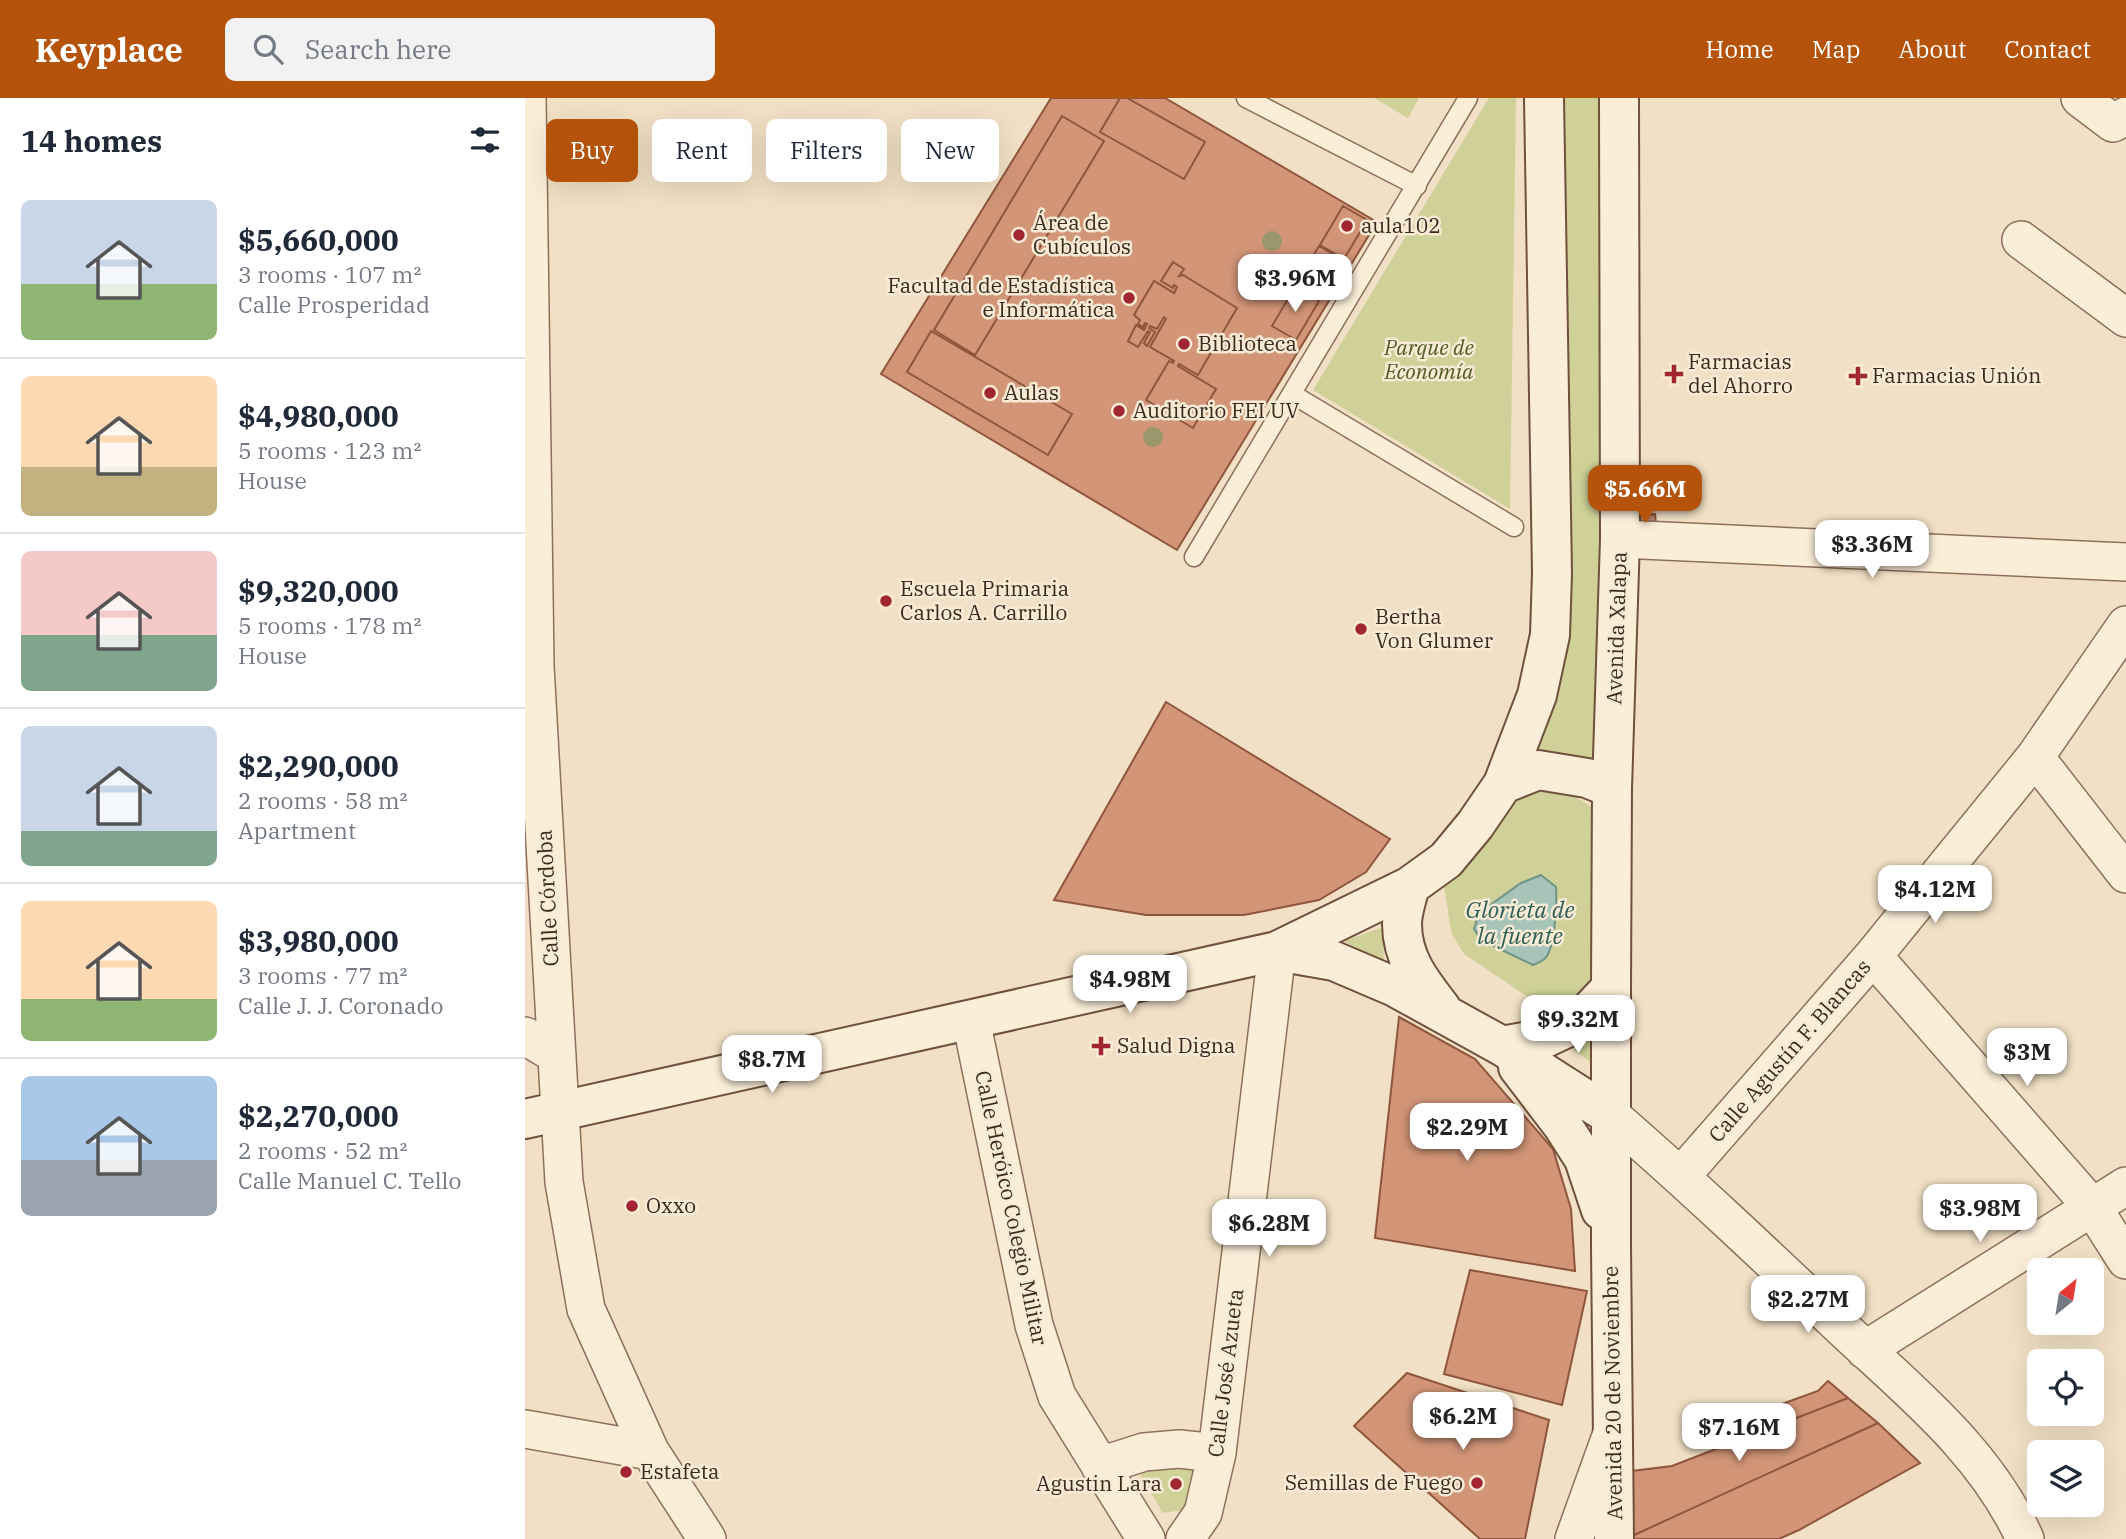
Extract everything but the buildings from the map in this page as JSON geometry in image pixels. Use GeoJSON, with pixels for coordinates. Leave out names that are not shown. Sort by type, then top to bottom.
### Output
{"type":"FeatureCollection","features":[{"type":"Feature","properties":{"kind":"main road"},"geometry":{"type":"LineString","coordinates":[[542,1115],[1277,951],[1410,886],[1446,860],[1503,785],[1537,695],[1550,635],[1551,524],[1544,98]]}},
{"type":"Feature","properties":{"kind":"main road","name":"Avenida Xalapa"},"geometry":{"type":"LineString","coordinates":[[1613,1116],[1612,788],[1620,540],[1619,98]]}},
{"type":"Feature","properties":{"kind":"main road"},"geometry":{"type":"LineString","coordinates":[[1503,785],[1538,770],[1587,778],[1612,788]]}},
{"type":"Feature","properties":{"kind":"main road"},"geometry":{"type":"LineString","coordinates":[[1410,886],[1402,922],[1404,949],[1415,975],[1443,1012]]}},
{"type":"Feature","properties":{"kind":"main road"},"geometry":{"type":"LineString","coordinates":[[1277,951],[1334,961],[1443,1012],[1613,1116]]}},
{"type":"Feature","properties":{"kind":"main road"},"geometry":{"type":"LineString","coordinates":[[1502,1046],[1545,1038],[1579,1021],[1611,988]]}},
{"type":"Feature","properties":{"kind":"main road","name":"Avenida 20 de Noviembre"},"geometry":{"type":"LineString","coordinates":[[1502,1046],[1563,1126],[1584,1159],[1611,1246]]}},
{"type":"Feature","properties":{"kind":"main road","name":"Avenida 20 de Noviembre"},"geometry":{"type":"LineString","coordinates":[[1613,1116],[1611,1246],[1615,1539]]}},
{"type":"Feature","properties":{"kind":"street","name":"Calle Córdoba"},"geometry":{"type":"LineString","coordinates":[[527,98],[530,667],[557,1055],[542,1115],[564,1182],[586,1309],[650,1451],[707,1539]]}},
{"type":"Feature","properties":{"kind":"street"},"geometry":{"type":"LineString","coordinates":[[2080,98],[2113,123],[2126,116]]}},
{"type":"Feature","properties":{"kind":"street"},"geometry":{"type":"LineString","coordinates":[[2021,240],[2126,318]]}},
{"type":"Feature","properties":{"kind":"street"},"geometry":{"type":"LineString","coordinates":[[1620,540],[2126,562]]}},
{"type":"Feature","properties":{"kind":"street","name":"Calle Agustín F. Blancas"},"geometry":{"type":"LineString","coordinates":[[1681,1176],[1873,956],[2035,757],[2126,625]]}},
{"type":"Feature","properties":{"kind":"street"},"geometry":{"type":"LineString","coordinates":[[2035,757],[2126,874]]}},
{"type":"Feature","properties":{"kind":"street","name":"Calle José Azueta"},"geometry":{"type":"LineString","coordinates":[[1185,1539],[1203,1513],[1217,1453],[1277,951]]}},
{"type":"Feature","properties":{"kind":"street"},"geometry":{"type":"LineString","coordinates":[[1873,956],[2093,1208],[2126,1260]]}},
{"type":"Feature","properties":{"kind":"street","name":"Calle Heróico Colegio Militar"},"geometry":{"type":"LineString","coordinates":[[971,1020],[1034,1325],[1057,1395],[1146,1539]]}},
{"type":"Feature","properties":{"kind":"street"},"geometry":{"type":"LineString","coordinates":[[525,1036],[557,1055]]}},
{"type":"Feature","properties":{"kind":"street"},"geometry":{"type":"LineString","coordinates":[[1613,1116],[1681,1176],[1937,1416],[1980,1464],[2017,1521],[2025,1539]]}},
{"type":"Feature","properties":{"kind":"street"},"geometry":{"type":"LineString","coordinates":[[1865,1350],[2126,1186]]}},
{"type":"Feature","properties":{"kind":"street"},"geometry":{"type":"LineString","coordinates":[[525,1429],[650,1451]]}},
{"type":"Feature","properties":{"kind":"street"},"geometry":{"type":"LineString","coordinates":[[1574,1539],[1614,1429]]}},
{"type":"Feature","properties":{"kind":"street"},"geometry":{"type":"LineString","coordinates":[[1100,1466],[1144,1452],[1179,1449],[1217,1453]]}},
{"type":"Feature","properties":{"kind":"lane"},"geometry":{"type":"LineString","coordinates":[[1246,98],[1417,186]]}},
{"type":"Feature","properties":{"kind":"lane"},"geometry":{"type":"LineString","coordinates":[[1194,557],[1468,98]]}},
{"type":"Feature","properties":{"kind":"lane"},"geometry":{"type":"LineString","coordinates":[[1292,394],[1514,527]]}},
{"type":"Feature","properties":{"kind":"green space"},"geometry":{"type":"Polygon","coordinates":[[[1374,98],[1419,98],[1408,118],[1374,98]]]}},
{"type":"Feature","properties":{"kind":"green space","name":"Parque de Economía"},"geometry":{"type":"Polygon","coordinates":[[[1489,98],[1516,98],[1510,509],[1313,390],[1489,98]]]}},
{"type":"Feature","properties":{"kind":"green space"},"geometry":{"type":"Polygon","coordinates":[[[1564,98],[1603,98],[1605,771],[1525,759],[1567,596],[1564,98]]]}},
{"type":"Feature","properties":{"kind":"green space"},"geometry":{"type":"Polygon","coordinates":[[[1558,786],[1593,808],[1598,981],[1580,1005],[1544,1008],[1464,954],[1451,932],[1443,878],[1523,792],[1558,786]]]}},
{"type":"Feature","properties":{"kind":"green space"},"geometry":{"type":"Polygon","coordinates":[[[1383,927],[1384,964],[1344,941],[1383,927]]]}},
{"type":"Feature","properties":{"kind":"green space"},"geometry":{"type":"Polygon","coordinates":[[[1605,1029],[1605,1072],[1565,1044],[1605,1029]]]}},
{"type":"Feature","properties":{"kind":"green space"},"geometry":{"type":"Polygon","coordinates":[[[1174,1458],[1204,1459],[1190,1509],[1163,1513],[1140,1474],[1174,1458]]]}},
{"type":"Feature","properties":{"kind":"water","name":"Glorieta de la fuente"},"geometry":{"type":"Polygon","coordinates":[[[1541,875],[1556,887],[1555,922],[1547,956],[1533,965],[1481,940],[1474,929],[1479,913],[1521,883],[1541,875]]]}},
{"type":"Feature","properties":{"kind":"place","name":"aula102"},"geometry":{"type":"Point","coordinates":[1347,226]}},
{"type":"Feature","properties":{"kind":"place","name":"Área de Cubículos"},"geometry":{"type":"Point","coordinates":[1019,235]}},
{"type":"Feature","properties":{"kind":"place","name":"Facultad de Estadística e Informática"},"geometry":{"type":"Point","coordinates":[1129,298]}},
{"type":"Feature","properties":{"kind":"place","name":"Biblioteca"},"geometry":{"type":"Point","coordinates":[1184,344]}},
{"type":"Feature","properties":{"kind":"place","name":"Farmacias del Ahorro"},"geometry":{"type":"Point","coordinates":[1674,374]}},
{"type":"Feature","properties":{"kind":"place","name":"Farmacias Unión"},"geometry":{"type":"Point","coordinates":[1858,376]}},
{"type":"Feature","properties":{"kind":"place","name":"Aulas"},"geometry":{"type":"Point","coordinates":[990,393]}},
{"type":"Feature","properties":{"kind":"place","name":"Auditorio FEI UV"},"geometry":{"type":"Point","coordinates":[1119,411]}},
{"type":"Feature","properties":{"kind":"place","name":"Escuela Primaria Carlos A. Carrillo"},"geometry":{"type":"Point","coordinates":[886,601]}},
{"type":"Feature","properties":{"kind":"place","name":"Bertha Von Glumer"},"geometry":{"type":"Point","coordinates":[1361,629]}},
{"type":"Feature","properties":{"kind":"place","name":"Salud Digna"},"geometry":{"type":"Point","coordinates":[1101,1046]}},
{"type":"Feature","properties":{"kind":"place","name":"Oxxo"},"geometry":{"type":"Point","coordinates":[632,1206]}},
{"type":"Feature","properties":{"kind":"place","name":"Estafeta"},"geometry":{"type":"Point","coordinates":[626,1472]}},
{"type":"Feature","properties":{"kind":"place","name":"Semillas de Fuego"},"geometry":{"type":"Point","coordinates":[1477,1483]}},
{"type":"Feature","properties":{"kind":"place","name":"Agustin Lara"},"geometry":{"type":"Point","coordinates":[1176,1484]}}]}
